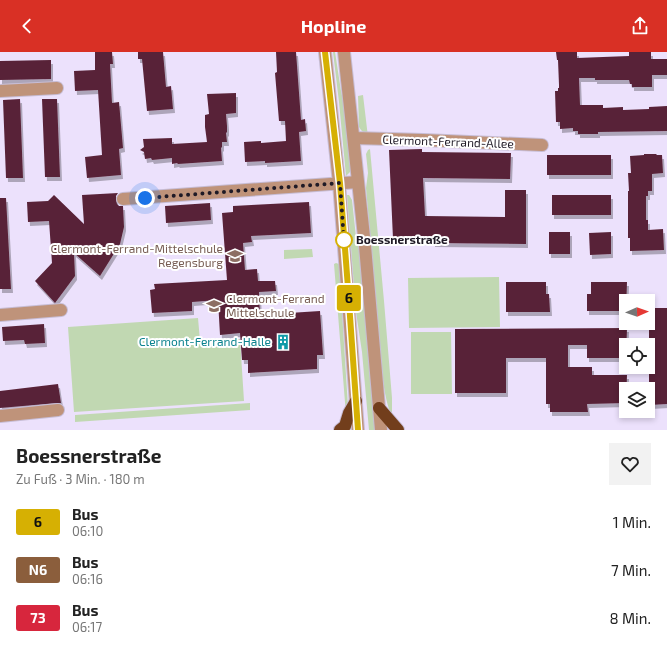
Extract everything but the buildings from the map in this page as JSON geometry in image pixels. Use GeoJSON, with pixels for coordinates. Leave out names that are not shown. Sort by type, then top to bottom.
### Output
{"type":"FeatureCollection","features":[{"type":"Feature","properties":{"kind":"highway"},"geometry":{"type":"LineString","coordinates":[[340,430],[345,426],[349,413],[356,401]]}},
{"type":"Feature","properties":{"kind":"highway"},"geometry":{"type":"LineString","coordinates":[[379,408],[398,430]]}},
{"type":"Feature","properties":{"kind":"street"},"geometry":{"type":"LineString","coordinates":[[325,52],[340,183],[358,430]]}},
{"type":"Feature","properties":{"kind":"street"},"geometry":{"type":"LineString","coordinates":[[344,52],[365,246],[381,430]]}},
{"type":"Feature","properties":{"kind":"street"},"geometry":{"type":"LineString","coordinates":[[0,91],[57,88]]}},
{"type":"Feature","properties":{"kind":"street","name":"Clermont-Ferrand-Allee"},"geometry":{"type":"LineString","coordinates":[[354,138],[542,146]]}},
{"type":"Feature","properties":{"kind":"street"},"geometry":{"type":"LineString","coordinates":[[123,199],[358,182]]}},
{"type":"Feature","properties":{"kind":"street"},"geometry":{"type":"LineString","coordinates":[[0,315],[61,310]]}},
{"type":"Feature","properties":{"kind":"street"},"geometry":{"type":"LineString","coordinates":[[0,416],[58,410]]}},
{"type":"Feature","properties":{"kind":"green space"},"geometry":{"type":"Polygon","coordinates":[[[333,52],[335,52],[348,125],[352,167],[346,176],[339,102],[333,52]]]}},
{"type":"Feature","properties":{"kind":"green space"},"geometry":{"type":"Polygon","coordinates":[[[363,95],[368,137],[359,127],[358,96],[363,95]]]}},
{"type":"Feature","properties":{"kind":"green space"},"geometry":{"type":"Polygon","coordinates":[[[370,149],[392,398],[392,417],[386,399],[383,381],[366,188],[368,173],[366,154],[370,149]]]}},
{"type":"Feature","properties":{"kind":"green space"},"geometry":{"type":"Polygon","coordinates":[[[347,195],[349,195],[352,200],[356,237],[361,252],[376,430],[369,430],[362,352],[356,312],[347,195]]]}},
{"type":"Feature","properties":{"kind":"green space"},"geometry":{"type":"Polygon","coordinates":[[[312,249],[313,257],[284,259],[284,250],[312,249]]]}},
{"type":"Feature","properties":{"kind":"green space"},"geometry":{"type":"Polygon","coordinates":[[[334,264],[339,264],[348,407],[346,415],[334,264]]]}},
{"type":"Feature","properties":{"kind":"green space"},"geometry":{"type":"Polygon","coordinates":[[[499,277],[500,327],[409,328],[408,278],[499,277]]]}},
{"type":"Feature","properties":{"kind":"green space"},"geometry":{"type":"Polygon","coordinates":[[[198,318],[200,341],[240,339],[244,401],[74,412],[68,327],[198,318]]]}},
{"type":"Feature","properties":{"kind":"green space"},"geometry":{"type":"Polygon","coordinates":[[[411,332],[451,332],[452,394],[411,394],[411,332]]]}},
{"type":"Feature","properties":{"kind":"green space"},"geometry":{"type":"Polygon","coordinates":[[[250,403],[250,410],[75,422],[75,415],[250,403]]]}},
{"type":"Feature","properties":{"kind":"bus line","name":"6"},"geometry":{"type":"LineString","coordinates":[[325,52],[340,183],[358,430]]}},
{"type":"Feature","properties":{"kind":"place","name":"Boessnerstraße"},"geometry":{"type":"Point","coordinates":[344,240]}},
{"type":"Feature","properties":{"kind":"place","name":"Clermont-Ferrand-Mittelschule Regensburg"},"geometry":{"type":"Point","coordinates":[235,256]}},
{"type":"Feature","properties":{"kind":"place","name":"Clermont-Ferrand Mittelschule"},"geometry":{"type":"Point","coordinates":[214,306]}},
{"type":"Feature","properties":{"kind":"place","name":"Clermont-Ferrand-Halle"},"geometry":{"type":"Point","coordinates":[283,342]}},
{"type":"Feature","properties":{"kind":"route"},"geometry":{"type":"LineString","coordinates":[[145,198],[340,183],[344,242],[344,240]]}}]}
